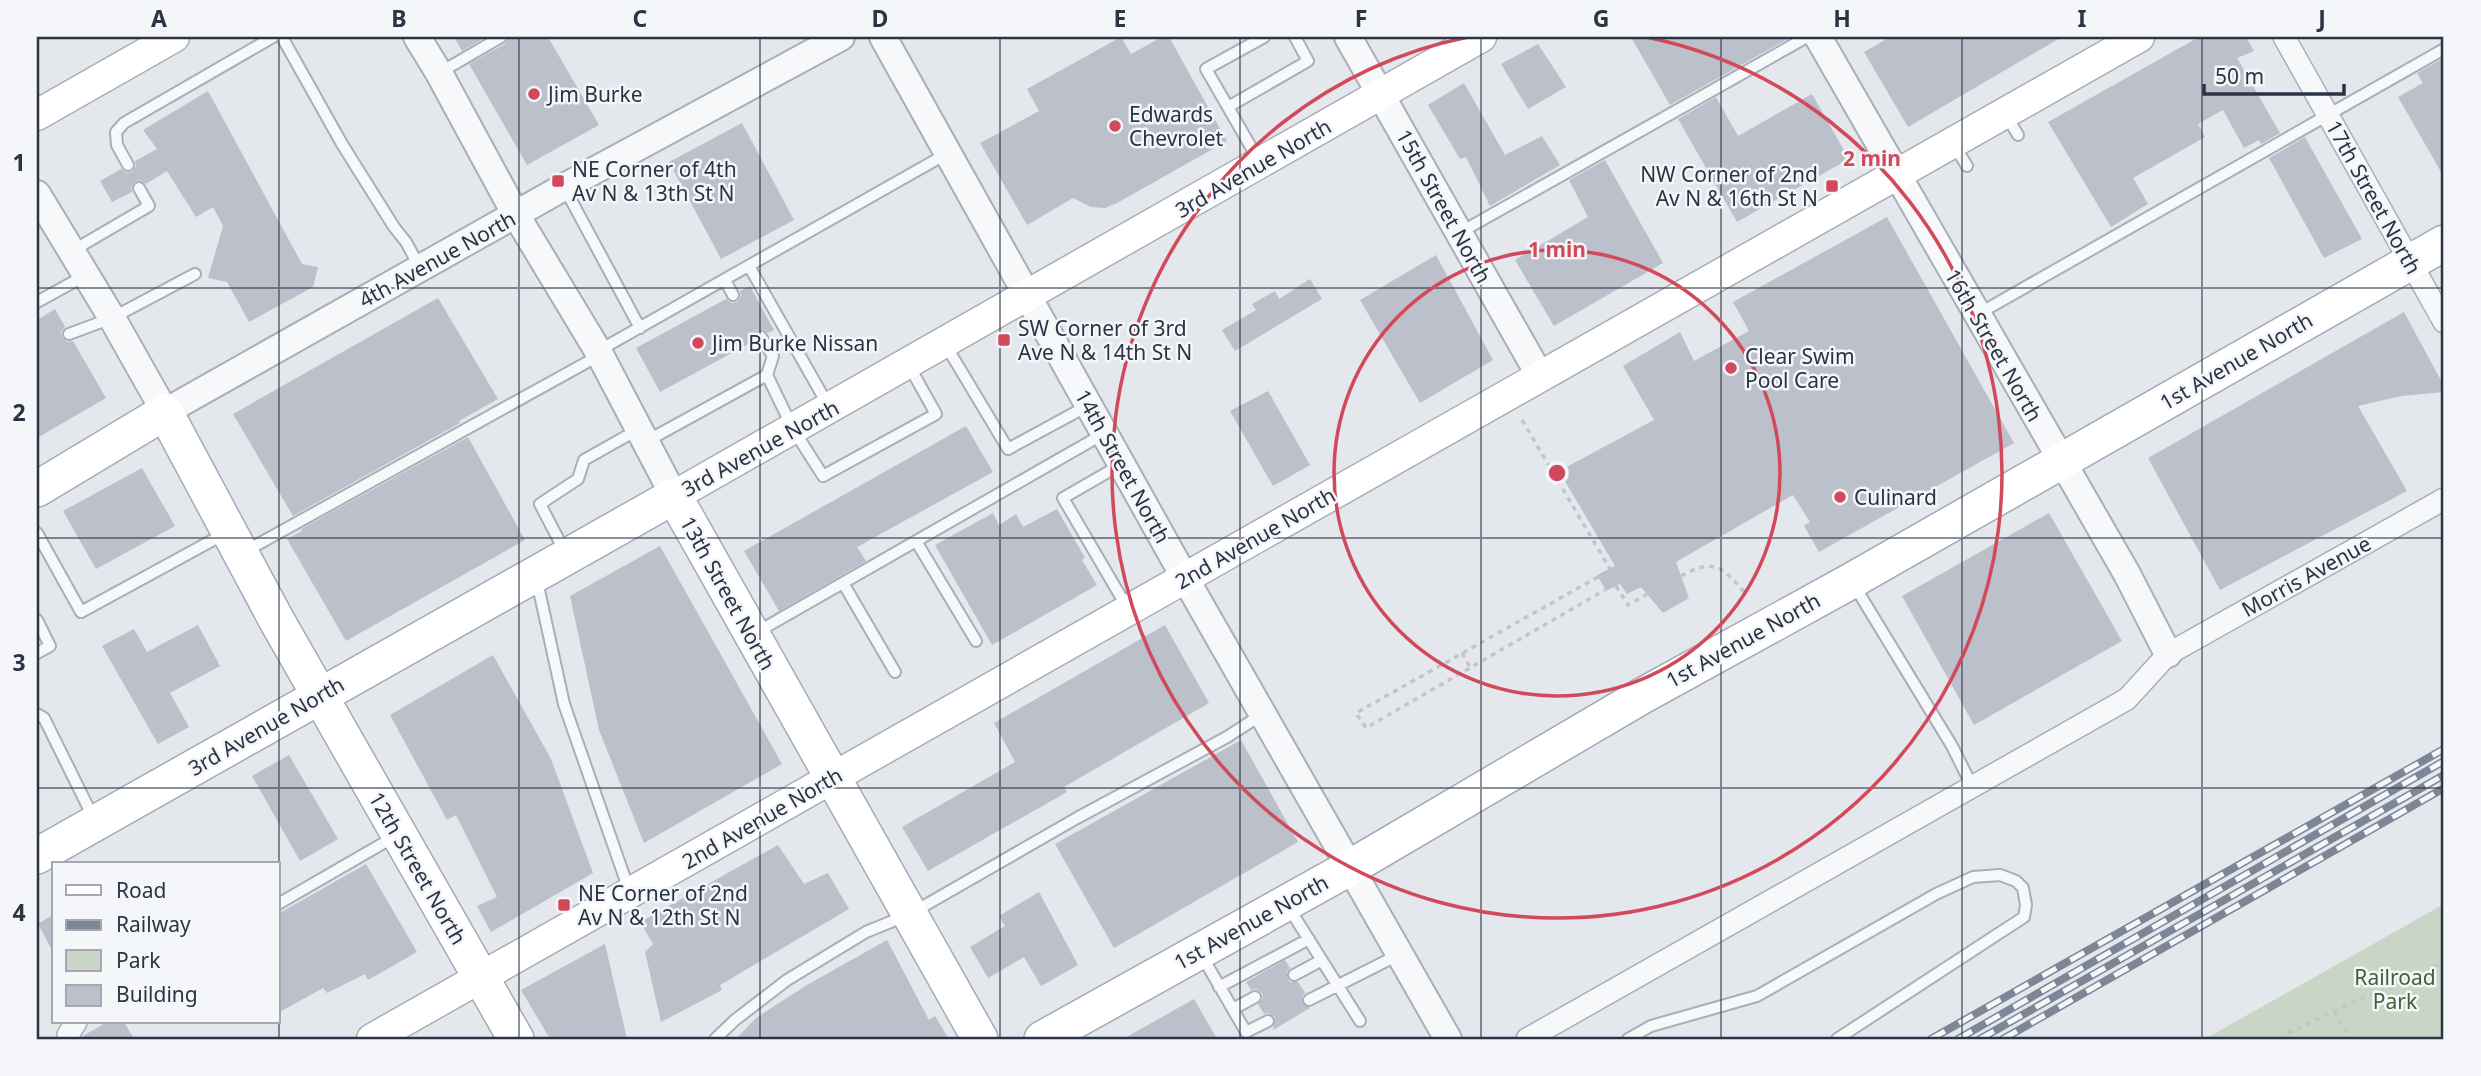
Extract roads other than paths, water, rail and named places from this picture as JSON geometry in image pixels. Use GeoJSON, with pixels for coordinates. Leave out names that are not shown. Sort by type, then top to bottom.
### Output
{"type":"FeatureCollection","features":[{"type":"Feature","properties":{"kind":"main road"},"geometry":{"type":"LineString","coordinates":[[37,115],[174,37]]}},
{"type":"Feature","properties":{"kind":"main road","name":"3rd Avenue North"},"geometry":{"type":"LineString","coordinates":[[37,856],[1481,37]]}},
{"type":"Feature","properties":{"kind":"main road","name":"2nd Avenue North"},"geometry":{"type":"LineString","coordinates":[[372,1039],[1897,174],[1960,154],[2012,124],[2139,37]]}},
{"type":"Feature","properties":{"kind":"main road","name":"1st Avenue North"},"geometry":{"type":"LineString","coordinates":[[1042,1039],[1351,867],[1642,695],[1852,581],[2444,243]]}},
{"type":"Feature","properties":{"kind":"main road","name":"4th Avenue North"},"geometry":{"type":"LineString","coordinates":[[37,489],[165,412]]}},
{"type":"Feature","properties":{"kind":"main road","name":"12th Street North"},"geometry":{"type":"LineString","coordinates":[[165,412],[320,696],[516,1039]]}},
{"type":"Feature","properties":{"kind":"main road","name":"13th Street North"},"geometry":{"type":"LineString","coordinates":[[674,496],[981,1039]]}},
{"type":"Feature","properties":{"kind":"street","name":"13th Street North"},"geometry":{"type":"LineString","coordinates":[[417,37],[516,215],[599,353],[674,496]]}},
{"type":"Feature","properties":{"kind":"street","name":"4th Avenue North"},"geometry":{"type":"LineString","coordinates":[[165,412],[564,187],[841,37]]}},
{"type":"Feature","properties":{"kind":"street","name":"14th Street North"},"geometry":{"type":"LineString","coordinates":[[883,37],[1185,578],[1448,1039]]}},
{"type":"Feature","properties":{"kind":"street","name":"15th Street North"},"geometry":{"type":"LineString","coordinates":[[1348,37],[1540,376]]}},
{"type":"Feature","properties":{"kind":"street","name":"16th Street North"},"geometry":{"type":"LineString","coordinates":[[1818,37],[2127,574],[2168,654]]}},
{"type":"Feature","properties":{"kind":"street","name":"17th Street North"},"geometry":{"type":"LineString","coordinates":[[2284,37],[2444,322]]}},
{"type":"Feature","properties":{"kind":"street"},"geometry":{"type":"LineString","coordinates":[[37,194],[165,412]]}},
{"type":"Feature","properties":{"kind":"street","name":"Morris Avenue"},"geometry":{"type":"LineString","coordinates":[[1527,1039],[2127,699],[2168,654],[2444,499]]}},
{"type":"Feature","properties":{"kind":"lane"},"geometry":{"type":"LineString","coordinates":[[128,165],[117,145],[116,132],[124,123],[272,37]]}},
{"type":"Feature","properties":{"kind":"lane"},"geometry":{"type":"LineString","coordinates":[[282,37],[342,144],[420,268]]}},
{"type":"Feature","properties":{"kind":"lane"},"geometry":{"type":"LineString","coordinates":[[439,73],[501,37]]}},
{"type":"Feature","properties":{"kind":"lane"},"geometry":{"type":"LineString","coordinates":[[1260,164],[1206,69],[1264,37]]}},
{"type":"Feature","properties":{"kind":"lane"},"geometry":{"type":"LineString","coordinates":[[1228,107],[1308,61],[1295,37]]}},
{"type":"Feature","properties":{"kind":"lane"},"geometry":{"type":"LineString","coordinates":[[1460,233],[1807,37]]}},
{"type":"Feature","properties":{"kind":"lane"},"geometry":{"type":"LineString","coordinates":[[1977,315],[2444,49]]}},
{"type":"Feature","properties":{"kind":"lane"},"geometry":{"type":"LineString","coordinates":[[37,533],[81,612],[235,542],[599,353],[948,153]]}},
{"type":"Feature","properties":{"kind":"lane"},"geometry":{"type":"LineString","coordinates":[[564,187],[640,328]]}},
{"type":"Feature","properties":{"kind":"lane"},"geometry":{"type":"LineString","coordinates":[[72,251],[149,206],[139,188]]}},
{"type":"Feature","properties":{"kind":"lane"},"geometry":{"type":"LineString","coordinates":[[749,266],[830,408]]}},
{"type":"Feature","properties":{"kind":"lane"},"geometry":{"type":"LineString","coordinates":[[69,334],[112,318],[195,274]]}},
{"type":"Feature","properties":{"kind":"lane"},"geometry":{"type":"LineString","coordinates":[[37,302],[86,275]]}},
{"type":"Feature","properties":{"kind":"lane"},"geometry":{"type":"LineString","coordinates":[[725,280],[733,295]]}},
{"type":"Feature","properties":{"kind":"lane"},"geometry":{"type":"LineString","coordinates":[[761,337],[773,356],[767,375],[793,429],[823,476],[936,414],[908,364]]}},
{"type":"Feature","properties":{"kind":"lane"},"geometry":{"type":"LineString","coordinates":[[945,343],[1008,449],[1089,405]]}},
{"type":"Feature","properties":{"kind":"lane"},"geometry":{"type":"LineString","coordinates":[[567,556],[540,503],[578,478],[584,460],[767,375]]}},
{"type":"Feature","properties":{"kind":"lane"},"geometry":{"type":"LineString","coordinates":[[752,635],[1105,433]]}},
{"type":"Feature","properties":{"kind":"lane"},"geometry":{"type":"LineString","coordinates":[[1122,464],[1063,498],[1129,610]]}},
{"type":"Feature","properties":{"kind":"lane"},"geometry":{"type":"LineString","coordinates":[[916,541],[976,640]]}},
{"type":"Feature","properties":{"kind":"lane"},"geometry":{"type":"LineString","coordinates":[[535,575],[564,704],[629,893]]}},
{"type":"Feature","properties":{"kind":"lane"},"geometry":{"type":"LineString","coordinates":[[1852,581],[1952,746],[1973,788]]}},
{"type":"Feature","properties":{"kind":"lane"},"geometry":{"type":"LineString","coordinates":[[844,583],[895,672]]}},
{"type":"Feature","properties":{"kind":"lane"},"geometry":{"type":"LineString","coordinates":[[37,620],[50,646],[37,653]]}},
{"type":"Feature","properties":{"kind":"lane"},"geometry":{"type":"LineString","coordinates":[[37,714],[44,718],[96,823]]}},
{"type":"Feature","properties":{"kind":"lane"},"geometry":{"type":"LineString","coordinates":[[715,1039],[787,980],[866,932],[910,914],[1264,714]]}},
{"type":"Feature","properties":{"kind":"lane"},"geometry":{"type":"LineString","coordinates":[[280,903],[399,834]]}},
{"type":"Feature","properties":{"kind":"lane"},"geometry":{"type":"LineString","coordinates":[[1628,1039],[1651,1026],[1757,996],[1936,894],[1973,877],[2000,875],[2016,881],[2023,888],[2026,905],[2024,916],[1838,1039]]}},
{"type":"Feature","properties":{"kind":"lane"},"geometry":{"type":"LineString","coordinates":[[1286,903],[1360,1021]]}},
{"type":"Feature","properties":{"kind":"lane"},"geometry":{"type":"LineString","coordinates":[[1219,987],[1309,939]]}},
{"type":"Feature","properties":{"kind":"lane"},"geometry":{"type":"LineString","coordinates":[[1199,951],[1246,1032],[1268,1021]]}},
{"type":"Feature","properties":{"kind":"lane"},"geometry":{"type":"LineString","coordinates":[[1309,1000],[1401,954]]}},
{"type":"Feature","properties":{"kind":"lane"},"geometry":{"type":"LineString","coordinates":[[1294,975],[1322,960]]}},
{"type":"Feature","properties":{"kind":"lane"},"geometry":{"type":"LineString","coordinates":[[1233,1009],[1255,998]]}},
{"type":"Feature","properties":{"kind":"railway"},"geometry":{"type":"LineString","coordinates":[[1931,1039],[2444,749]]}},
{"type":"Feature","properties":{"kind":"railway"},"geometry":{"type":"LineString","coordinates":[[1958,1039],[2444,761]]}},
{"type":"Feature","properties":{"kind":"railway"},"geometry":{"type":"LineString","coordinates":[[1980,1039],[2444,775]]}},
{"type":"Feature","properties":{"kind":"railway"},"geometry":{"type":"LineString","coordinates":[[2003,1039],[2444,788]]}},
{"type":"Feature","properties":{"kind":"place","name":"Jim Burke"},"geometry":{"type":"Point","coordinates":[534,94]}},
{"type":"Feature","properties":{"kind":"place","name":"Edwards Chevrolet"},"geometry":{"type":"Point","coordinates":[1115,126]}},
{"type":"Feature","properties":{"kind":"place","name":"NE Corner of 4th Av N & 13th St N"},"geometry":{"type":"Point","coordinates":[558,181]}},
{"type":"Feature","properties":{"kind":"place","name":"NW Corner of 2nd Av N & 16th St N"},"geometry":{"type":"Point","coordinates":[1832,186]}},
{"type":"Feature","properties":{"kind":"place","name":"SW Corner of 3rd Ave N & 14th St N"},"geometry":{"type":"Point","coordinates":[1004,340]}},
{"type":"Feature","properties":{"kind":"place","name":"Jim Burke Nissan"},"geometry":{"type":"Point","coordinates":[698,343]}},
{"type":"Feature","properties":{"kind":"place","name":"Clear Swim Pool Care"},"geometry":{"type":"Point","coordinates":[1731,368]}},
{"type":"Feature","properties":{"kind":"place","name":"Culinard"},"geometry":{"type":"Point","coordinates":[1840,497]}},
{"type":"Feature","properties":{"kind":"place","name":"NE Corner of 2nd Av N & 12th St N"},"geometry":{"type":"Point","coordinates":[564,905]}},
{"type":"Feature","properties":{"kind":"park label","name":"Railroad Park"},"geometry":{"type":"Point","coordinates":[2395,989]}}]}
